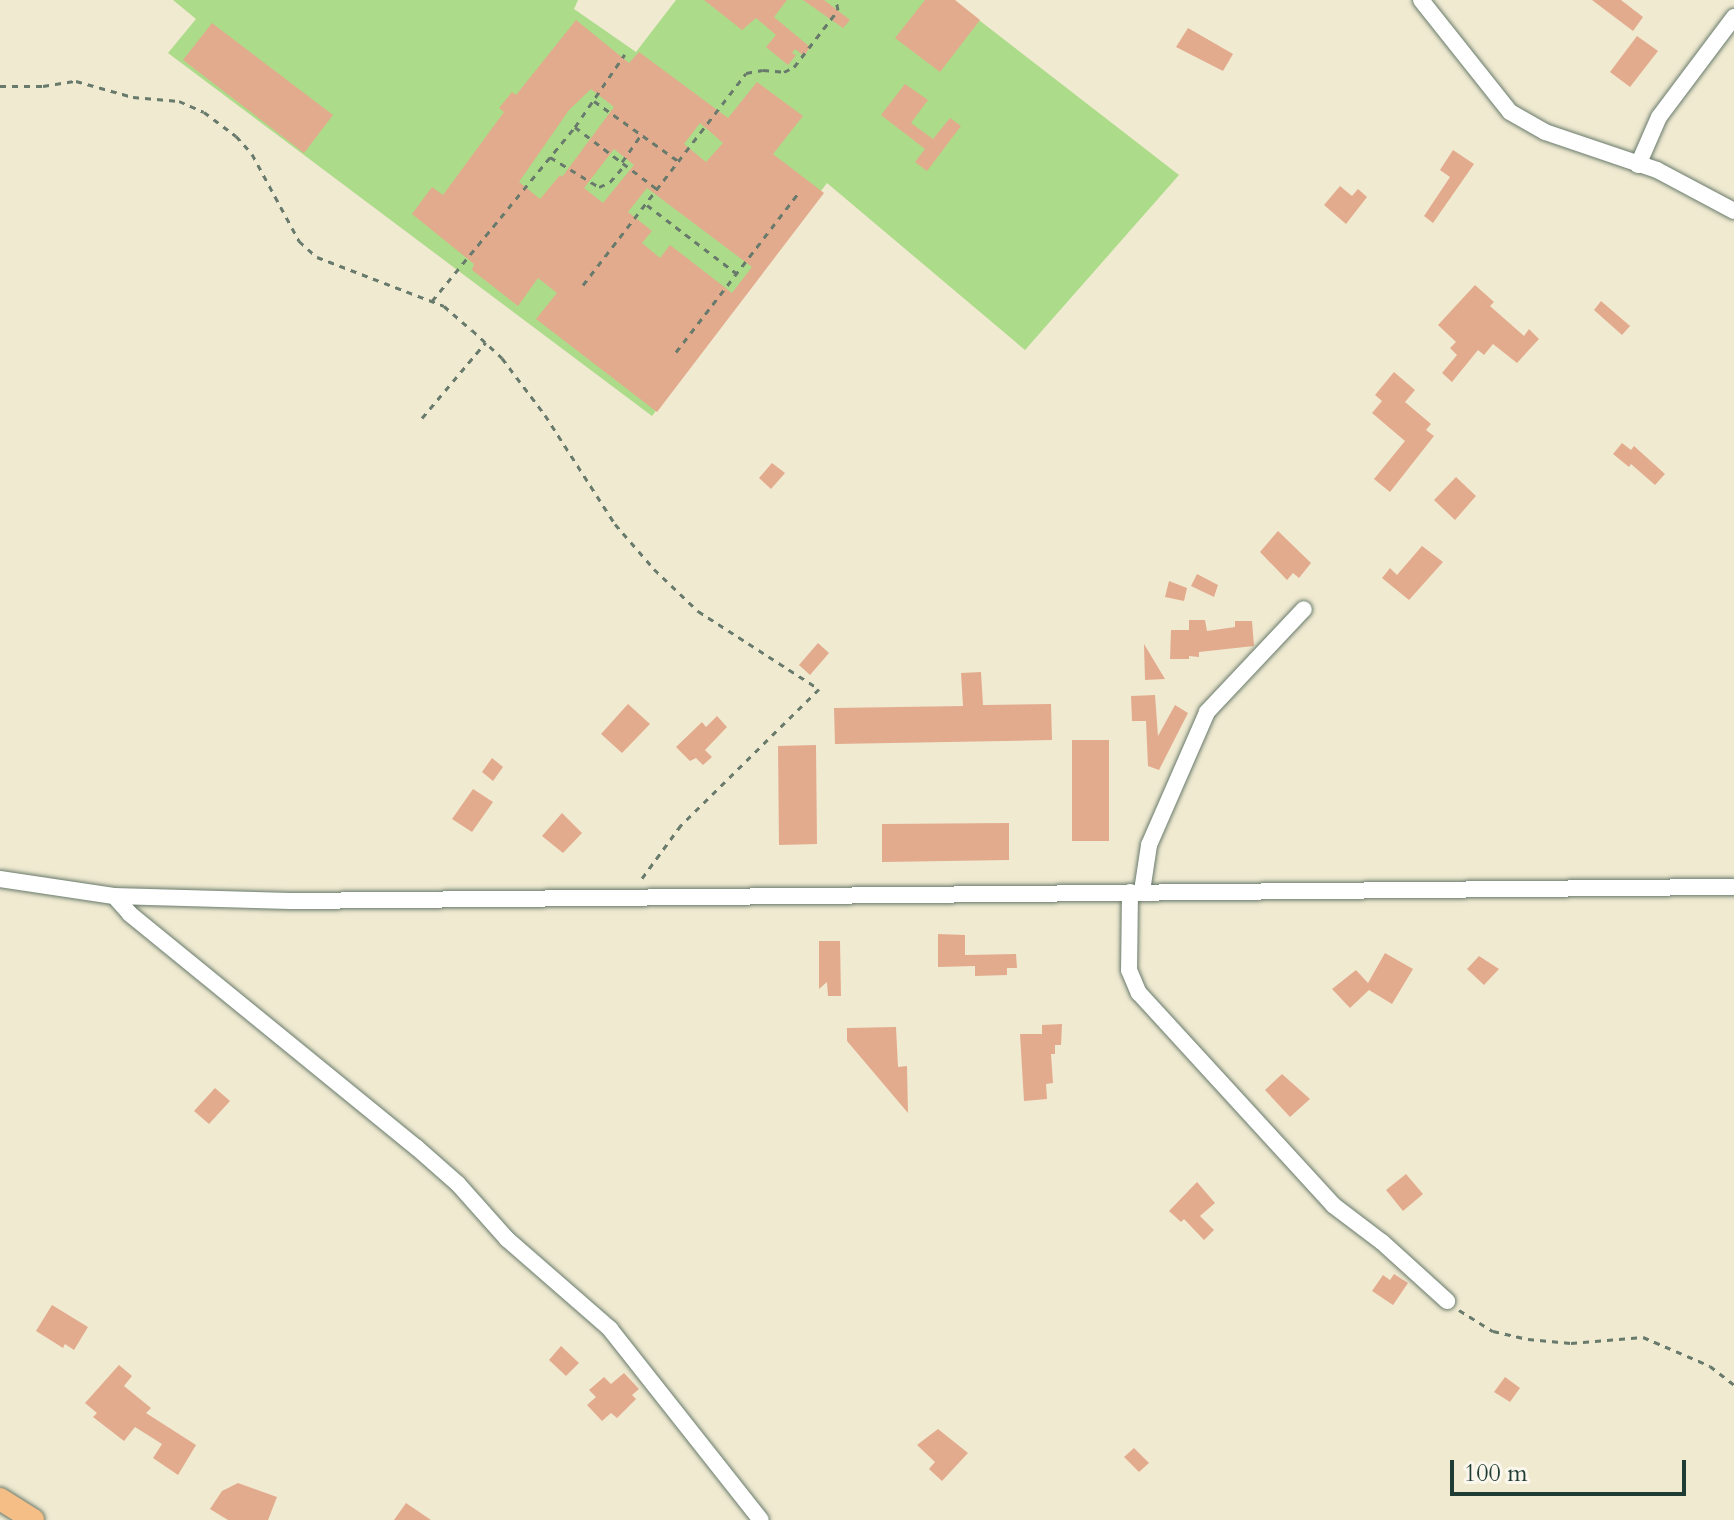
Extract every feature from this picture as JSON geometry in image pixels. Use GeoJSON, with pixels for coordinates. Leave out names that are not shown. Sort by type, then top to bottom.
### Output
{"type":"FeatureCollection","features":[{"type":"Feature","properties":{"kind":"main road"},"geometry":{"type":"LineString","coordinates":[[0,1499],[33,1520]]}},
{"type":"Feature","properties":{"kind":"street"},"geometry":{"type":"LineString","coordinates":[[1421,0],[1510,112],[1545,132],[1657,170],[1734,211]]}},
{"type":"Feature","properties":{"kind":"street"},"geometry":{"type":"LineString","coordinates":[[1638,165],[1659,117],[1734,17]]}},
{"type":"Feature","properties":{"kind":"street"},"geometry":{"type":"LineString","coordinates":[[1304,609],[1207,712],[1149,845],[1136,892],[1129,970],[1139,993],[1333,1205],[1447,1301]]}},
{"type":"Feature","properties":{"kind":"street"},"geometry":{"type":"LineString","coordinates":[[0,879],[114,896],[290,901],[633,895],[1734,887]]}},
{"type":"Feature","properties":{"kind":"street"},"geometry":{"type":"LineString","coordinates":[[114,896],[130,914],[416,1147],[458,1184],[507,1239],[610,1329],[761,1520]]}},
{"type":"Feature","properties":{"kind":"path"},"geometry":{"type":"LineString","coordinates":[[583,285],[746,73],[763,70],[784,72],[794,67],[838,10],[836,0]]}},
{"type":"Feature","properties":{"kind":"path"},"geometry":{"type":"LineString","coordinates":[[432,301],[575,127],[625,54]]}},
{"type":"Feature","properties":{"kind":"path"},"geometry":{"type":"LineString","coordinates":[[0,86],[76,81],[133,97],[179,101],[204,112],[236,136],[252,154],[286,222],[299,241],[317,257],[444,306],[486,342],[545,415],[615,524],[654,569],[698,611],[819,689],[681,825],[650,863],[633,895]]}},
{"type":"Feature","properties":{"kind":"path"},"geometry":{"type":"LineString","coordinates":[[594,100],[678,161]]}},
{"type":"Feature","properties":{"kind":"path"},"geometry":{"type":"LineString","coordinates":[[575,127],[657,189]]}},
{"type":"Feature","properties":{"kind":"path"},"geometry":{"type":"LineString","coordinates":[[550,157],[599,187],[610,182],[641,134]]}},
{"type":"Feature","properties":{"kind":"path"},"geometry":{"type":"LineString","coordinates":[[676,352],[800,191]]}},
{"type":"Feature","properties":{"kind":"path"},"geometry":{"type":"LineString","coordinates":[[646,203],[736,273]]}},
{"type":"Feature","properties":{"kind":"path"},"geometry":{"type":"LineString","coordinates":[[422,418],[486,342]]}},
{"type":"Feature","properties":{"kind":"path"},"geometry":{"type":"LineString","coordinates":[[1447,1301],[1476,1324],[1528,1339],[1571,1343],[1643,1337],[1710,1366],[1734,1385]]}},
{"type":"Feature","properties":{"kind":"green space"},"geometry":{"type":"Polygon","coordinates":[[[173,0],[578,0],[574,9],[636,52],[676,0],[953,0],[1179,175],[1025,350],[827,183],[652,416],[168,53],[196,19],[173,0]]]}},
{"type":"Feature","properties":{"kind":"building"},"geometry":{"type":"Polygon","coordinates":[[[704,0],[787,0],[774,17],[810,47],[804,56],[795,49],[792,53],[796,55],[788,65],[766,47],[776,35],[756,18],[742,30],[704,0]]]}},
{"type":"Feature","properties":{"kind":"building"},"geometry":{"type":"Polygon","coordinates":[[[803,0],[824,0],[850,20],[843,28],[803,0]]]}},
{"type":"Feature","properties":{"kind":"building"},"geometry":{"type":"Polygon","coordinates":[[[925,0],[955,0],[980,20],[940,72],[895,38],[925,0]]]}},
{"type":"Feature","properties":{"kind":"building"},"geometry":{"type":"Polygon","coordinates":[[[1592,0],[1621,0],[1643,17],[1633,31],[1592,0]]]}},
{"type":"Feature","properties":{"kind":"building"},"geometry":{"type":"Polygon","coordinates":[[[576,20],[629,63],[639,52],[728,118],[757,82],[803,116],[773,154],[824,193],[657,412],[536,319],[557,293],[538,278],[518,306],[472,270],[474,264],[412,214],[432,187],[443,195],[504,112],[499,108],[512,92],[516,95],[576,20]],[[591,89],[569,110],[519,182],[540,199],[560,175],[562,177],[614,107],[591,89]],[[700,123],[684,144],[706,162],[723,143],[700,123]],[[614,149],[584,188],[603,203],[634,165],[614,149]],[[647,188],[628,212],[652,231],[642,243],[660,258],[670,245],[732,293],[752,267],[647,188]]]}},
{"type":"Feature","properties":{"kind":"building"},"geometry":{"type":"Polygon","coordinates":[[[212,23],[333,115],[304,153],[183,60],[212,23]]]}},
{"type":"Feature","properties":{"kind":"building"},"geometry":{"type":"Polygon","coordinates":[[[1188,28],[1233,54],[1223,71],[1176,47],[1188,28]]]}},
{"type":"Feature","properties":{"kind":"building"},"geometry":{"type":"Polygon","coordinates":[[[1637,36],[1658,51],[1630,87],[1610,72],[1637,36]]]}},
{"type":"Feature","properties":{"kind":"building"},"geometry":{"type":"Polygon","coordinates":[[[905,84],[928,100],[911,123],[933,139],[950,118],[961,126],[927,171],[915,162],[925,149],[881,115],[905,84]]]}},
{"type":"Feature","properties":{"kind":"building"},"geometry":{"type":"Polygon","coordinates":[[[1453,150],[1474,164],[1433,223],[1424,216],[1450,177],[1440,170],[1453,150]]]}},
{"type":"Feature","properties":{"kind":"building"},"geometry":{"type":"Polygon","coordinates":[[[1340,186],[1352,196],[1358,189],[1367,197],[1346,224],[1324,205],[1340,186]]]}},
{"type":"Feature","properties":{"kind":"building"},"geometry":{"type":"Polygon","coordinates":[[[1475,285],[1494,302],[1490,306],[1524,336],[1529,329],[1539,339],[1517,363],[1493,344],[1484,355],[1478,350],[1452,382],[1442,373],[1457,355],[1450,348],[1456,342],[1438,325],[1475,285]]]}},
{"type":"Feature","properties":{"kind":"building"},"geometry":{"type":"Polygon","coordinates":[[[1601,301],[1630,326],[1622,335],[1594,310],[1601,301]]]}},
{"type":"Feature","properties":{"kind":"building"},"geometry":{"type":"Polygon","coordinates":[[[1394,372],[1415,390],[1405,402],[1431,424],[1426,430],[1434,436],[1390,492],[1374,479],[1405,441],[1372,413],[1382,401],[1375,395],[1394,372]]]}},
{"type":"Feature","properties":{"kind":"building"},"geometry":{"type":"Polygon","coordinates":[[[1622,443],[1631,450],[1634,446],[1665,474],[1655,485],[1631,464],[1629,467],[1613,454],[1622,443]]]}},
{"type":"Feature","properties":{"kind":"building"},"geometry":{"type":"Polygon","coordinates":[[[772,463],[785,473],[771,489],[759,478],[772,463]]]}},
{"type":"Feature","properties":{"kind":"building"},"geometry":{"type":"Polygon","coordinates":[[[1456,477],[1476,496],[1455,520],[1434,500],[1456,477]]]}},
{"type":"Feature","properties":{"kind":"building"},"geometry":{"type":"Polygon","coordinates":[[[1278,531],[1311,563],[1299,578],[1293,573],[1287,580],[1260,552],[1278,531]]]}},
{"type":"Feature","properties":{"kind":"building"},"geometry":{"type":"Polygon","coordinates":[[[1422,546],[1443,562],[1409,600],[1382,578],[1390,568],[1397,575],[1422,546]]]}},
{"type":"Feature","properties":{"kind":"building"},"geometry":{"type":"Polygon","coordinates":[[[1197,574],[1218,585],[1214,597],[1191,586],[1197,574]]]}},
{"type":"Feature","properties":{"kind":"building"},"geometry":{"type":"Polygon","coordinates":[[[1169,581],[1187,588],[1184,601],[1165,597],[1169,581]]]}},
{"type":"Feature","properties":{"kind":"building"},"geometry":{"type":"Polygon","coordinates":[[[1189,620],[1205,620],[1207,631],[1235,627],[1235,621],[1252,621],[1254,646],[1199,652],[1199,657],[1189,656],[1189,659],[1170,659],[1171,630],[1189,630],[1189,620]]]}},
{"type":"Feature","properties":{"kind":"building"},"geometry":{"type":"Polygon","coordinates":[[[818,643],[829,653],[810,675],[799,665],[818,643]]]}},
{"type":"Feature","properties":{"kind":"building"},"geometry":{"type":"Polygon","coordinates":[[[1144,644],[1165,679],[1145,680],[1144,644]]]}},
{"type":"Feature","properties":{"kind":"building"},"geometry":{"type":"Polygon","coordinates":[[[981,672],[983,705],[1051,704],[1052,740],[835,744],[834,708],[963,706],[961,673],[981,672]]]}},
{"type":"Feature","properties":{"kind":"building"},"geometry":{"type":"Polygon","coordinates":[[[1155,695],[1158,736],[1175,705],[1188,713],[1159,770],[1148,766],[1146,721],[1132,721],[1131,696],[1155,695]]]}},
{"type":"Feature","properties":{"kind":"building"},"geometry":{"type":"Polygon","coordinates":[[[628,704],[650,724],[622,753],[601,734],[628,704]]]}},
{"type":"Feature","properties":{"kind":"building"},"geometry":{"type":"Polygon","coordinates":[[[717,716],[727,727],[705,750],[712,757],[703,765],[696,758],[690,761],[676,747],[702,722],[706,727],[717,716]]]}},
{"type":"Feature","properties":{"kind":"building"},"geometry":{"type":"Polygon","coordinates":[[[1072,740],[1109,740],[1109,841],[1072,841],[1072,740]]]}},
{"type":"Feature","properties":{"kind":"building"},"geometry":{"type":"Polygon","coordinates":[[[816,745],[817,844],[779,845],[778,746],[816,745]]]}},
{"type":"Feature","properties":{"kind":"building"},"geometry":{"type":"Polygon","coordinates":[[[492,758],[503,767],[493,781],[482,772],[492,758]]]}},
{"type":"Feature","properties":{"kind":"building"},"geometry":{"type":"Polygon","coordinates":[[[473,789],[493,802],[472,832],[452,819],[473,789]]]}},
{"type":"Feature","properties":{"kind":"building"},"geometry":{"type":"Polygon","coordinates":[[[562,813],[582,833],[563,853],[542,836],[562,813]]]}},
{"type":"Feature","properties":{"kind":"building"},"geometry":{"type":"Polygon","coordinates":[[[1009,823],[1009,860],[882,862],[882,824],[1009,823]]]}},
{"type":"Feature","properties":{"kind":"building"},"geometry":{"type":"Polygon","coordinates":[[[938,934],[965,935],[965,955],[1016,954],[1017,968],[1007,968],[1007,975],[975,976],[975,966],[938,967],[938,934]]]}},
{"type":"Feature","properties":{"kind":"building"},"geometry":{"type":"Polygon","coordinates":[[[819,941],[840,941],[841,996],[828,996],[827,982],[819,989],[819,941]]]}},
{"type":"Feature","properties":{"kind":"building"},"geometry":{"type":"Polygon","coordinates":[[[1385,953],[1413,969],[1392,1004],[1369,990],[1350,1008],[1332,989],[1356,970],[1368,983],[1385,953]]]}},
{"type":"Feature","properties":{"kind":"building"},"geometry":{"type":"Polygon","coordinates":[[[1479,956],[1499,969],[1484,985],[1467,969],[1479,956]]]}},
{"type":"Feature","properties":{"kind":"building"},"geometry":{"type":"Polygon","coordinates":[[[1062,1024],[1061,1045],[1055,1045],[1055,1054],[1051,1054],[1053,1083],[1046,1084],[1047,1099],[1024,1101],[1020,1034],[1042,1034],[1042,1025],[1062,1024]]]}},
{"type":"Feature","properties":{"kind":"building"},"geometry":{"type":"Polygon","coordinates":[[[896,1027],[898,1067],[907,1066],[908,1113],[847,1041],[847,1028],[896,1027]]]}},
{"type":"Feature","properties":{"kind":"building"},"geometry":{"type":"Polygon","coordinates":[[[1282,1074],[1310,1099],[1290,1117],[1265,1090],[1282,1074]]]}},
{"type":"Feature","properties":{"kind":"building"},"geometry":{"type":"Polygon","coordinates":[[[215,1088],[230,1101],[209,1124],[194,1111],[215,1088]]]}},
{"type":"Feature","properties":{"kind":"building"},"geometry":{"type":"Polygon","coordinates":[[[1406,1174],[1423,1194],[1403,1211],[1386,1190],[1406,1174]]]}},
{"type":"Feature","properties":{"kind":"building"},"geometry":{"type":"Polygon","coordinates":[[[1197,1182],[1215,1203],[1200,1216],[1214,1230],[1204,1240],[1184,1219],[1181,1222],[1169,1211],[1197,1182]]]}},
{"type":"Feature","properties":{"kind":"building"},"geometry":{"type":"Polygon","coordinates":[[[1394,1274],[1408,1283],[1393,1305],[1372,1291],[1383,1275],[1390,1280],[1394,1274]]]}},
{"type":"Feature","properties":{"kind":"building"},"geometry":{"type":"Polygon","coordinates":[[[52,1305],[88,1327],[74,1350],[65,1344],[63,1348],[36,1331],[52,1305]]]}},
{"type":"Feature","properties":{"kind":"building"},"geometry":{"type":"Polygon","coordinates":[[[561,1346],[579,1363],[566,1376],[549,1360],[561,1346]]]}},
{"type":"Feature","properties":{"kind":"building"},"geometry":{"type":"Polygon","coordinates":[[[119,1365],[132,1376],[124,1386],[151,1408],[146,1413],[196,1445],[178,1475],[153,1458],[162,1444],[135,1427],[124,1441],[93,1417],[97,1413],[85,1403],[119,1365]]]}},
{"type":"Feature","properties":{"kind":"building"},"geometry":{"type":"Polygon","coordinates":[[[624,1373],[639,1389],[632,1395],[636,1399],[617,1418],[611,1413],[602,1421],[587,1405],[596,1397],[589,1390],[604,1377],[611,1384],[624,1373]]]}},
{"type":"Feature","properties":{"kind":"building"},"geometry":{"type":"Polygon","coordinates":[[[1505,1377],[1520,1388],[1510,1402],[1494,1392],[1505,1377]]]}},
{"type":"Feature","properties":{"kind":"building"},"geometry":{"type":"Polygon","coordinates":[[[938,1429],[968,1453],[942,1481],[929,1469],[935,1462],[917,1445],[938,1429]]]}},
{"type":"Feature","properties":{"kind":"building"},"geometry":{"type":"Polygon","coordinates":[[[1134,1448],[1149,1463],[1139,1472],[1124,1457],[1134,1448]]]}},
{"type":"Feature","properties":{"kind":"building"},"geometry":{"type":"Polygon","coordinates":[[[238,1483],[277,1497],[268,1520],[228,1520],[210,1509],[222,1491],[238,1483]]]}},
{"type":"Feature","properties":{"kind":"building"},"geometry":{"type":"Polygon","coordinates":[[[406,1503],[431,1520],[394,1520],[406,1503]]]}}]}
